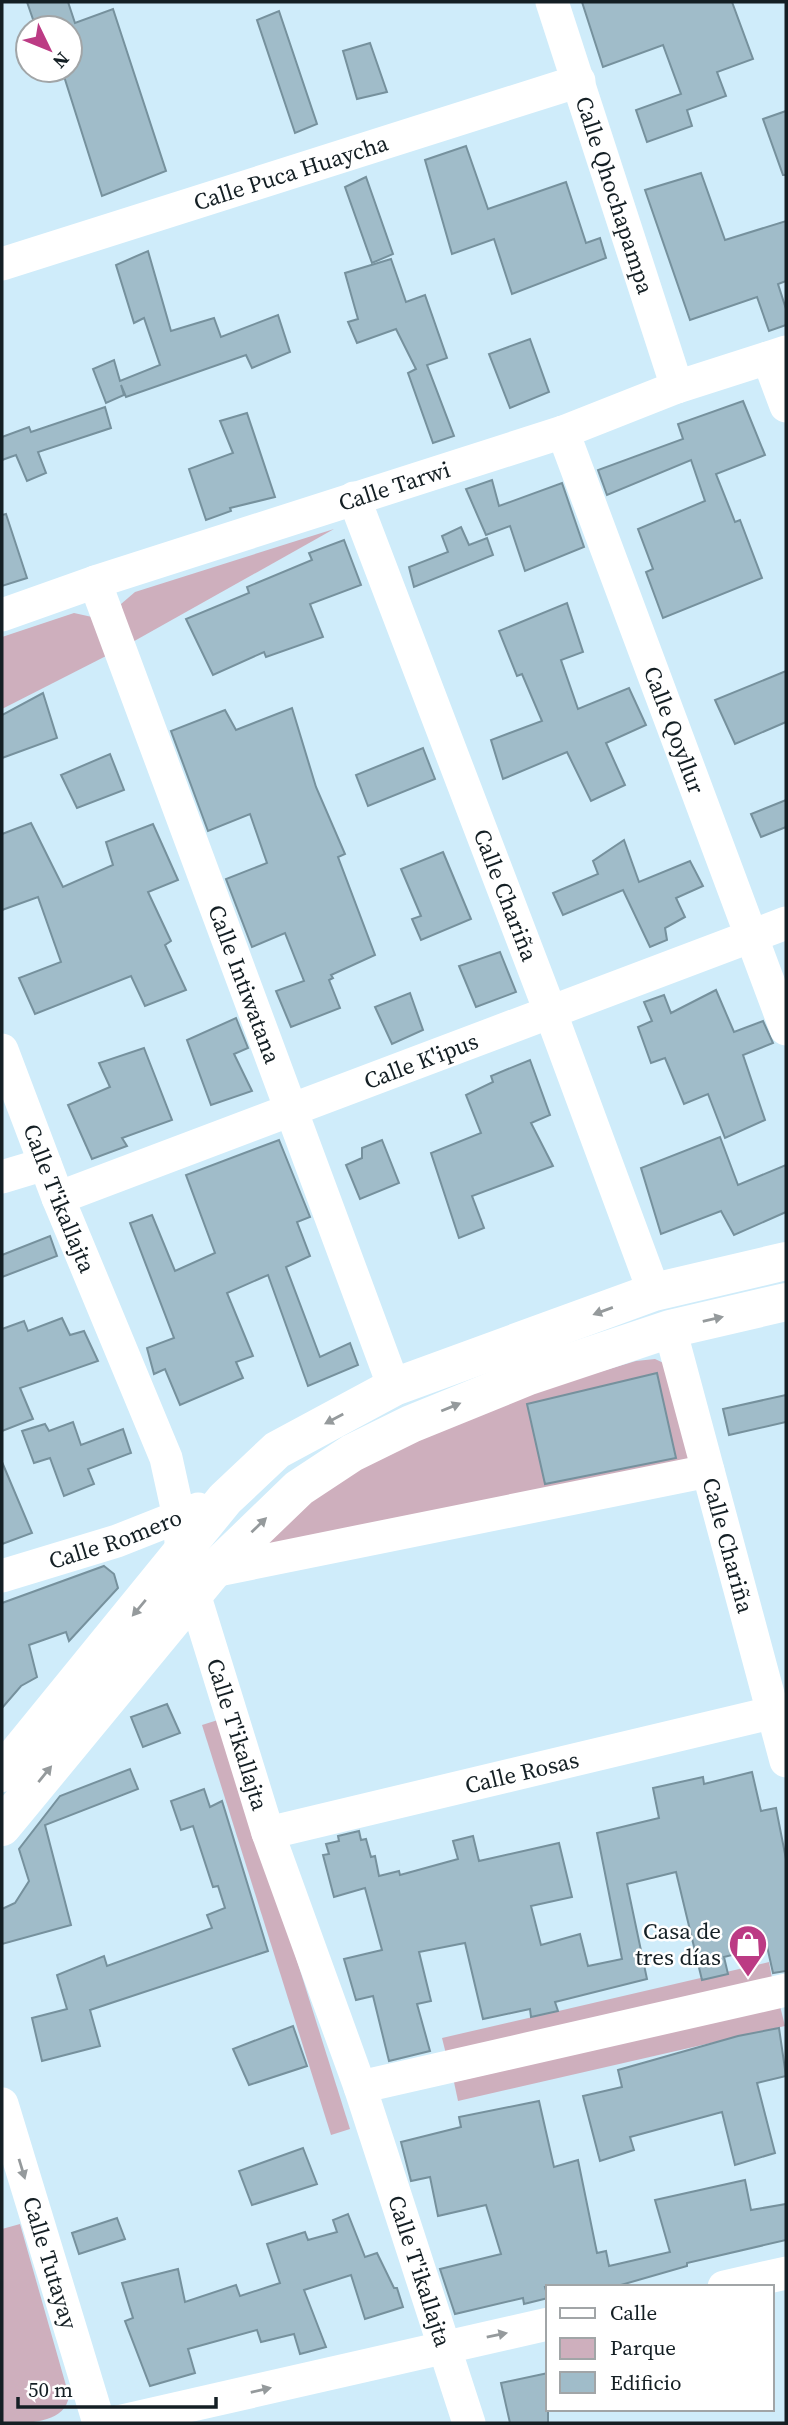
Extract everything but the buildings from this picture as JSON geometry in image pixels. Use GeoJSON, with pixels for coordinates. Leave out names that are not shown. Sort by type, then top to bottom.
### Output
{"type":"FeatureCollection","features":[{"type":"Feature","properties":{"kind":"main road"},"geometry":{"type":"LineString","coordinates":[[2,1827],[197,1573],[225,1499],[277,1450],[394,1387],[654,1292],[786,1261]]}},
{"type":"Feature","properties":{"kind":"main road"},"geometry":{"type":"LineString","coordinates":[[2,1773],[197,1573],[299,1488],[352,1453],[411,1424],[529,1376],[670,1329],[786,1302]]}},
{"type":"Feature","properties":{"kind":"street","name":"Calle Qhochapampa"},"geometry":{"type":"LineString","coordinates":[[552,2],[677,387]]}},
{"type":"Feature","properties":{"kind":"street","name":"Calle Puca Huaycha"},"geometry":{"type":"LineString","coordinates":[[2,264],[579,81]]}},
{"type":"Feature","properties":{"kind":"street","name":"Calle Tarwi"},"geometry":{"type":"LineString","coordinates":[[2,615],[95,582],[563,432],[677,387],[777,355]]}},
{"type":"Feature","properties":{"kind":"street"},"geometry":{"type":"LineString","coordinates":[[777,355],[786,406]]}},
{"type":"Feature","properties":{"kind":"street","name":"Calle Qoyllur"},"geometry":{"type":"LineString","coordinates":[[563,432],[786,1029]]}},
{"type":"Feature","properties":{"kind":"street","name":"Calle Chariña"},"geometry":{"type":"LineString","coordinates":[[354,498],[551,1011],[654,1292]]}},
{"type":"Feature","properties":{"kind":"street","name":"Calle Intiwatana"},"geometry":{"type":"LineString","coordinates":[[95,582],[394,1387]]}},
{"type":"Feature","properties":{"kind":"street","name":"Calle K'ipus"},"geometry":{"type":"LineString","coordinates":[[58,1198],[786,923]]}},
{"type":"Feature","properties":{"kind":"street","name":"Calle T'ikallajta"},"geometry":{"type":"LineString","coordinates":[[2,1050],[58,1198],[166,1458],[179,1517],[197,1573],[268,1833],[360,2087],[470,2423]]}},
{"type":"Feature","properties":{"kind":"street"},"geometry":{"type":"LineString","coordinates":[[2,1177],[45,1164]]}},
{"type":"Feature","properties":{"kind":"street","name":"Calle Chariña"},"geometry":{"type":"LineString","coordinates":[[670,1329],[786,1761]]}},
{"type":"Feature","properties":{"kind":"street"},"geometry":{"type":"LineString","coordinates":[[197,1573],[708,1471]]}},
{"type":"Feature","properties":{"kind":"street","name":"Calle Romero"},"geometry":{"type":"LineString","coordinates":[[2,1576],[117,1541],[225,1499]]}},
{"type":"Feature","properties":{"kind":"street","name":"Calle Rosas"},"geometry":{"type":"LineString","coordinates":[[268,1833],[775,1712]]}},
{"type":"Feature","properties":{"kind":"street"},"geometry":{"type":"LineString","coordinates":[[360,2087],[786,1990]]}},
{"type":"Feature","properties":{"kind":"street","name":"Calle Tutayay"},"geometry":{"type":"LineString","coordinates":[[2,2104],[99,2423]]}},
{"type":"Feature","properties":{"kind":"street"},"geometry":{"type":"LineString","coordinates":[[733,2285],[786,2273]]}},
{"type":"Feature","properties":{"kind":"street"},"geometry":{"type":"LineString","coordinates":[[113,2423],[173,2417],[446,2346],[546,2324]]}},
{"type":"Feature","properties":{"kind":"green space"},"geometry":{"type":"Polygon","coordinates":[[[334,529],[129,644],[121,604],[135,592],[334,529]]]}},
{"type":"Feature","properties":{"kind":"green space"},"geometry":{"type":"Polygon","coordinates":[[[74,613],[92,617],[110,654],[2,709],[2,637],[74,613]]]}},
{"type":"Feature","properties":{"kind":"green space"},"geometry":{"type":"Polygon","coordinates":[[[655,1359],[668,1365],[692,1460],[271,1551],[268,1535],[299,1506],[388,1451],[539,1390],[636,1361],[655,1359]]]}},
{"type":"Feature","properties":{"kind":"green space"},"geometry":{"type":"Polygon","coordinates":[[[221,1719],[350,2129],[331,2135],[202,1725],[221,1719]]]}},
{"type":"Feature","properties":{"kind":"green space"},"geometry":{"type":"Polygon","coordinates":[[[769,1962],[772,1978],[446,2054],[442,2038],[769,1962]]]}},
{"type":"Feature","properties":{"kind":"green space"},"geometry":{"type":"Polygon","coordinates":[[[780,2006],[785,2026],[458,2101],[454,2082],[780,2006]]]}},
{"type":"Feature","properties":{"kind":"green space"},"geometry":{"type":"Polygon","coordinates":[[[20,2224],[69,2396],[66,2405],[52,2417],[32,2422],[2,2423],[2,2229],[20,2224]]]}},
{"type":"Feature","properties":{"kind":"place","name":"Casa de tres días"},"geometry":{"type":"Point","coordinates":[748,1978]}}]}
